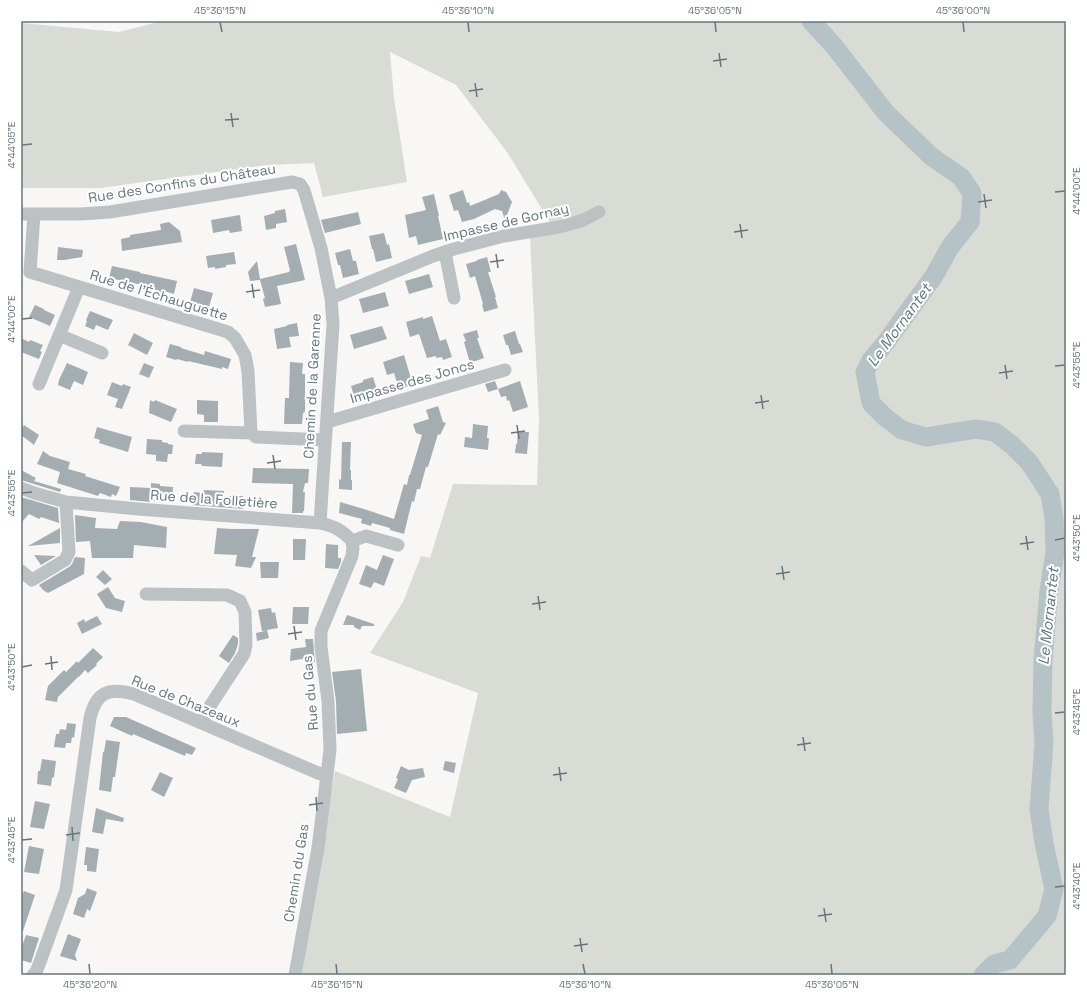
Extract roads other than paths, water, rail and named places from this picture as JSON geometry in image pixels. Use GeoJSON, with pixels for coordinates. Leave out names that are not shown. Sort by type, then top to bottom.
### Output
{"type":"FeatureCollection","features":[{"type":"Feature","properties":{"kind":"street","name":"Rue des Confins du Château"},"geometry":{"type":"LineString","coordinates":[[28,214],[81,214],[110,212],[292,182],[300,184]]}},
{"type":"Feature","properties":{"kind":"street","name":"Chemin de la Garenne"},"geometry":{"type":"LineString","coordinates":[[300,184],[304,190],[321,248],[331,298],[333,324],[320,523]]}},
{"type":"Feature","properties":{"kind":"street","name":"Impasse de Gornay"},"geometry":{"type":"LineString","coordinates":[[331,298],[445,252],[504,236],[559,227],[584,220],[599,212]]}},
{"type":"Feature","properties":{"kind":"street","name":"Rue de l'Échauguette"},"geometry":{"type":"LineString","coordinates":[[28,214],[25,272],[228,332],[235,338],[245,355],[249,376],[251,433]]}},
{"type":"Feature","properties":{"kind":"street"},"geometry":{"type":"LineString","coordinates":[[445,252],[454,298]]}},
{"type":"Feature","properties":{"kind":"street"},"geometry":{"type":"LineString","coordinates":[[39,384],[79,287]]}},
{"type":"Feature","properties":{"kind":"street"},"geometry":{"type":"LineString","coordinates":[[59,335],[102,353]]}},
{"type":"Feature","properties":{"kind":"street","name":"Impasse des Joncs"},"geometry":{"type":"LineString","coordinates":[[327,422],[505,370]]}},
{"type":"Feature","properties":{"kind":"street"},"geometry":{"type":"LineString","coordinates":[[184,431],[251,433],[256,437],[325,440]]}},
{"type":"Feature","properties":{"kind":"street","name":"Rue de la Folletière"},"geometry":{"type":"LineString","coordinates":[[21,488],[34,494],[66,502],[320,523],[338,528],[352,541]]}},
{"type":"Feature","properties":{"kind":"street"},"geometry":{"type":"LineString","coordinates":[[21,571],[32,580],[65,560],[69,552],[66,502]]}},
{"type":"Feature","properties":{"kind":"street"},"geometry":{"type":"LineString","coordinates":[[352,541],[366,536],[398,545]]}},
{"type":"Feature","properties":{"kind":"street","name":"Rue du Gas"},"geometry":{"type":"LineString","coordinates":[[327,776],[330,750],[330,731],[321,631],[352,556],[352,541]]}},
{"type":"Feature","properties":{"kind":"street"},"geometry":{"type":"LineString","coordinates":[[146,594],[227,595],[240,601],[245,612],[246,645],[244,654],[212,703],[201,723]]}},
{"type":"Feature","properties":{"kind":"street","name":"Rue de Chazeaux"},"geometry":{"type":"LineString","coordinates":[[33,975],[36,972],[40,962],[66,890],[90,718],[92,708],[101,696],[115,691],[134,694],[218,731],[327,776]]}},
{"type":"Feature","properties":{"kind":"street","name":"Chemin du Gas"},"geometry":{"type":"LineString","coordinates":[[295,975],[318,848],[327,776]]}},
{"type":"Feature","properties":{"kind":"waterway","name":"Le Mornantet"},"geometry":{"type":"LineString","coordinates":[[811,21],[834,46],[886,113],[932,157],[961,177],[972,193],[970,222],[950,247],[934,276],[871,360],[865,372],[871,403],[886,418],[902,430],[926,437],[976,429],[995,432],[1013,446],[1029,462],[1050,494],[1054,518],[1055,552],[1049,591],[1043,660],[1042,713],[1044,743],[1039,809],[1044,843],[1054,889],[1047,916],[1010,960],[994,964],[983,975]]}}]}
